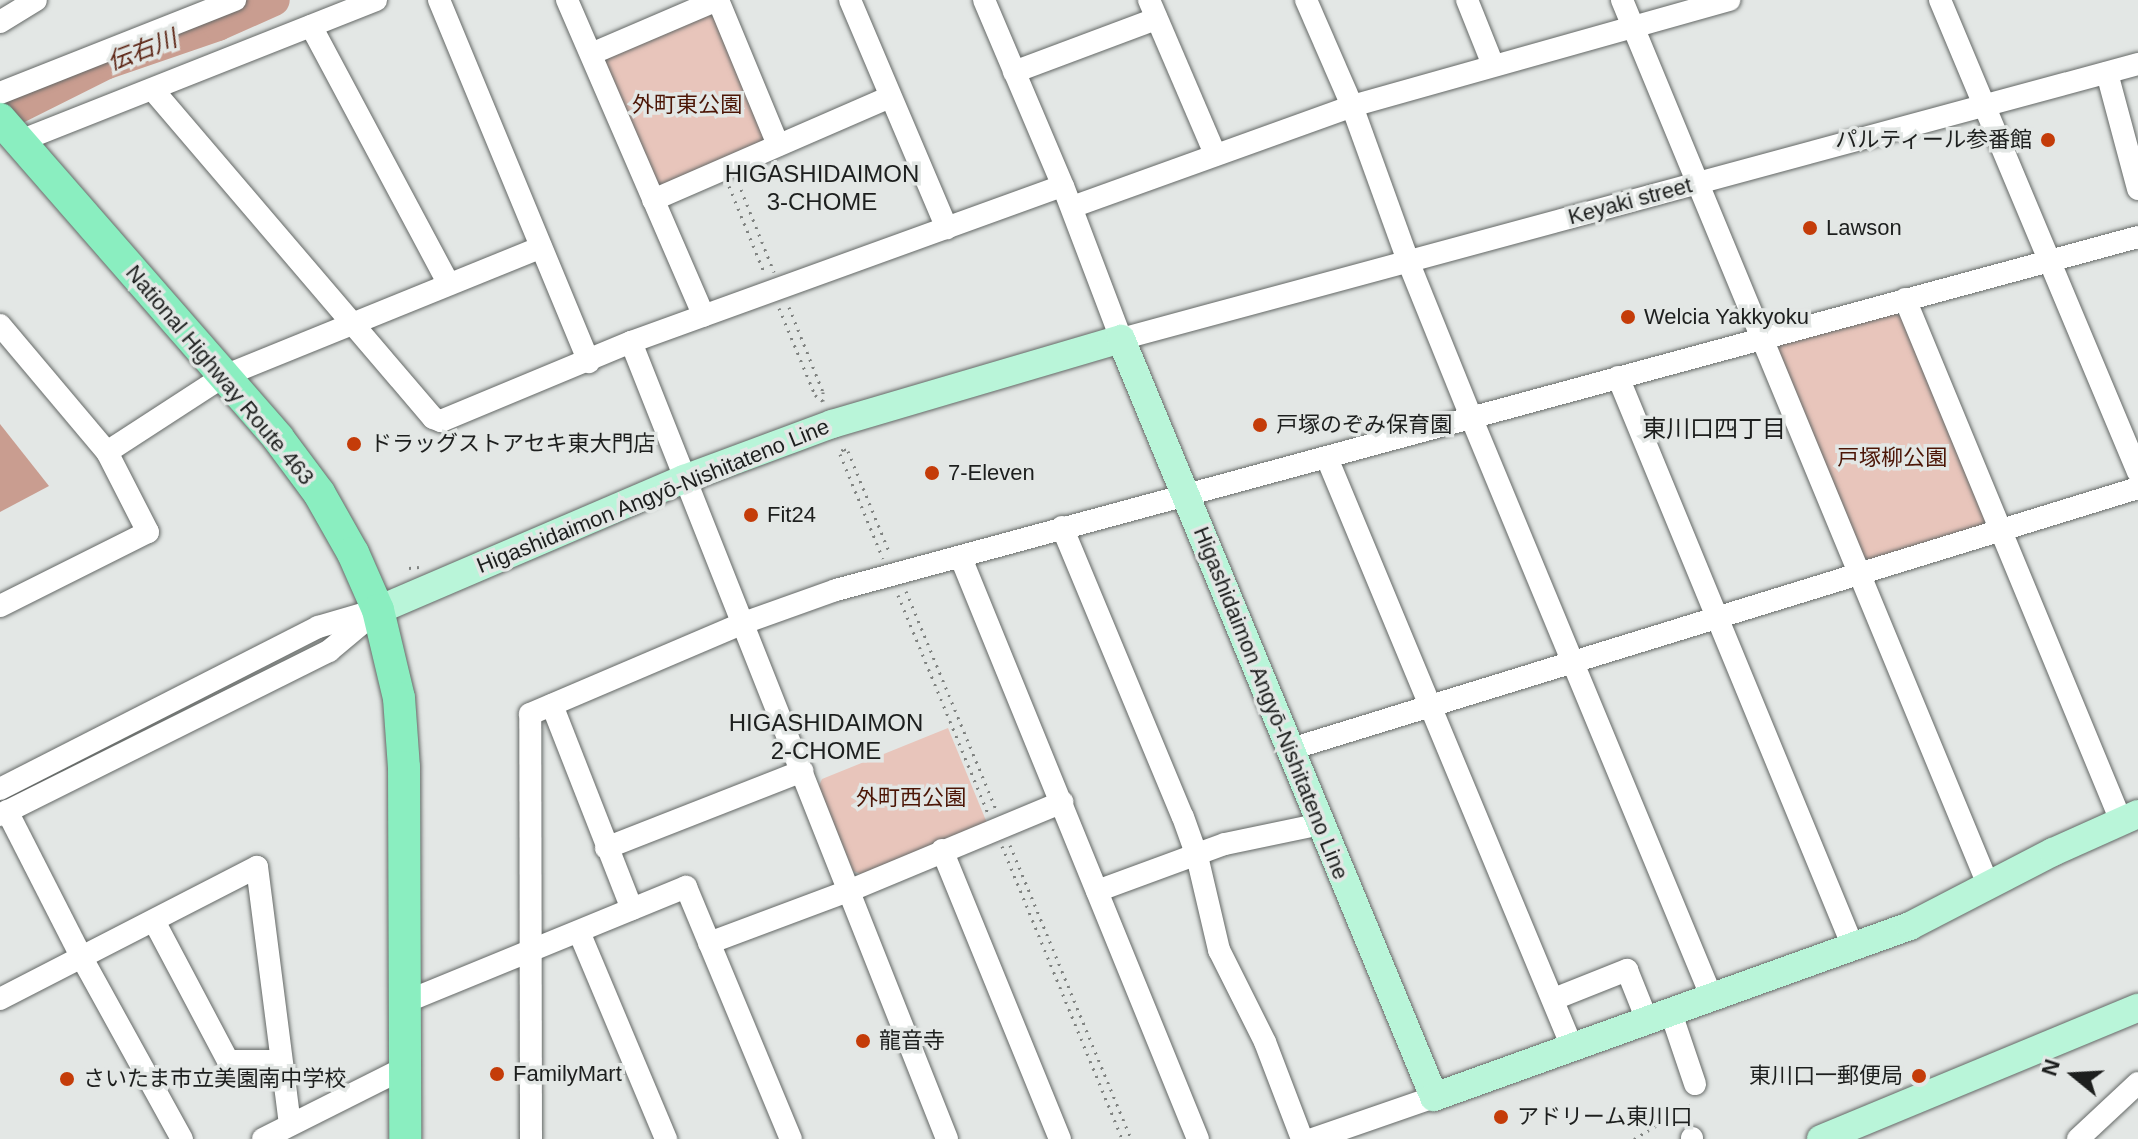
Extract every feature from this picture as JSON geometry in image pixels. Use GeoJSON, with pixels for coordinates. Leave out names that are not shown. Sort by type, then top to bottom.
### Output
{"type":"FeatureCollection","features":[{"type":"Feature","properties":{"kind":"highway","name":"National Highway Route 463"},"geometry":{"type":"LineString","coordinates":[[10,130],[224,376],[319,493],[353,553],[378,610],[399,698],[404,767],[405,1139]]}},
{"type":"Feature","properties":{"kind":"main road","name":"Higashidaimon Angyō-Nishitateno Line"},"geometry":{"type":"LineString","coordinates":[[378,610],[684,479],[847,419],[1121,339],[1434,1097]]}},
{"type":"Feature","properties":{"kind":"main road"},"geometry":{"type":"LineString","coordinates":[[1434,1097],[1910,926],[2053,852],[2129,818]]}},
{"type":"Feature","properties":{"kind":"main road"},"geometry":{"type":"LineString","coordinates":[[1821,1139],[2138,1008]]}},
{"type":"Feature","properties":{"kind":"street"},"geometry":{"type":"LineString","coordinates":[[0,22],[36,0]]}},
{"type":"Feature","properties":{"kind":"street"},"geometry":{"type":"LineString","coordinates":[[0,93],[235,0]]}},
{"type":"Feature","properties":{"kind":"street"},"geometry":{"type":"LineString","coordinates":[[10,130],[153,90],[376,0]]}},
{"type":"Feature","properties":{"kind":"street"},"geometry":{"type":"LineString","coordinates":[[439,0],[589,362]]}},
{"type":"Feature","properties":{"kind":"street"},"geometry":{"type":"LineString","coordinates":[[567,0],[704,316]]}},
{"type":"Feature","properties":{"kind":"street"},"geometry":{"type":"LineString","coordinates":[[591,54],[717,0],[778,145]]}},
{"type":"Feature","properties":{"kind":"street"},"geometry":{"type":"LineString","coordinates":[[850,0],[947,228]]}},
{"type":"Feature","properties":{"kind":"street"},"geometry":{"type":"LineString","coordinates":[[984,0],[1068,196],[1121,339]]}},
{"type":"Feature","properties":{"kind":"street"},"geometry":{"type":"LineString","coordinates":[[1306,0],[1352,106],[1408,261],[1471,417],[1712,998]]}},
{"type":"Feature","properties":{"kind":"street"},"geometry":{"type":"LineString","coordinates":[[1467,0],[1493,65]]}},
{"type":"Feature","properties":{"kind":"street"},"geometry":{"type":"LineString","coordinates":[[1622,0],[1989,887]]}},
{"type":"Feature","properties":{"kind":"street"},"geometry":{"type":"LineString","coordinates":[[153,90],[433,418],[441,421],[631,342],[947,228],[1215,154],[1352,106],[1729,0]]}},
{"type":"Feature","properties":{"kind":"street"},"geometry":{"type":"LineString","coordinates":[[1940,0],[2138,472]]}},
{"type":"Feature","properties":{"kind":"street"},"geometry":{"type":"LineString","coordinates":[[1014,72],[1152,9],[1215,154]]}},
{"type":"Feature","properties":{"kind":"street"},"geometry":{"type":"LineString","coordinates":[[311,26],[448,283]]}},
{"type":"Feature","properties":{"kind":"street","name":"Keyaki street"},"geometry":{"type":"LineString","coordinates":[[1121,339],[2138,64]]}},
{"type":"Feature","properties":{"kind":"street"},"geometry":{"type":"LineString","coordinates":[[2107,73],[2138,189]]}},
{"type":"Feature","properties":{"kind":"street"},"geometry":{"type":"LineString","coordinates":[[653,200],[890,97]]}},
{"type":"Feature","properties":{"kind":"street"},"geometry":{"type":"LineString","coordinates":[[531,1139],[530,714],[741,624],[836,590],[2138,237]]}},
{"type":"Feature","properties":{"kind":"street"},"geometry":{"type":"LineString","coordinates":[[107,452],[224,376],[541,247]]}},
{"type":"Feature","properties":{"kind":"street"},"geometry":{"type":"LineString","coordinates":[[1905,299],[1999,531],[2129,818]]}},
{"type":"Feature","properties":{"kind":"street"},"geometry":{"type":"LineString","coordinates":[[0,325],[107,452],[148,532],[0,606]]}},
{"type":"Feature","properties":{"kind":"street"},"geometry":{"type":"LineString","coordinates":[[631,342],[741,624],[851,890],[947,1139]]}},
{"type":"Feature","properties":{"kind":"street"},"geometry":{"type":"LineString","coordinates":[[1618,377],[1853,947]]}},
{"type":"Feature","properties":{"kind":"street"},"geometry":{"type":"LineString","coordinates":[[1327,458],[1572,1047]]}},
{"type":"Feature","properties":{"kind":"street"},"geometry":{"type":"LineString","coordinates":[[1291,749],[2138,488]]}},
{"type":"Feature","properties":{"kind":"street"},"geometry":{"type":"LineString","coordinates":[[1062,527],[1197,856],[1219,950],[1265,1042],[1302,1139]]}},
{"type":"Feature","properties":{"kind":"street"},"geometry":{"type":"LineString","coordinates":[[961,558],[1198,1139]]}},
{"type":"Feature","properties":{"kind":"street"},"geometry":{"type":"LineString","coordinates":[[0,789],[318,627],[378,610]]}},
{"type":"Feature","properties":{"kind":"street"},"geometry":{"type":"LineString","coordinates":[[182,1139],[4,813],[329,651],[378,610]]}},
{"type":"Feature","properties":{"kind":"street"},"geometry":{"type":"LineString","coordinates":[[552,705],[632,909]]}},
{"type":"Feature","properties":{"kind":"street"},"geometry":{"type":"LineString","coordinates":[[606,848],[802,771]]}},
{"type":"Feature","properties":{"kind":"street"},"geometry":{"type":"LineString","coordinates":[[709,943],[851,890],[1062,802]]}},
{"type":"Feature","properties":{"kind":"street"},"geometry":{"type":"LineString","coordinates":[[1097,891],[1225,844],[1321,824]]}},
{"type":"Feature","properties":{"kind":"street"},"geometry":{"type":"LineString","coordinates":[[942,850],[1060,1139]]}},
{"type":"Feature","properties":{"kind":"street"},"geometry":{"type":"LineString","coordinates":[[0,999],[257,867],[290,1125]]}},
{"type":"Feature","properties":{"kind":"street"},"geometry":{"type":"LineString","coordinates":[[403,1003],[686,887],[791,1139]]}},
{"type":"Feature","properties":{"kind":"street"},"geometry":{"type":"LineString","coordinates":[[154,921],[228,1061],[281,1061]]}},
{"type":"Feature","properties":{"kind":"street"},"geometry":{"type":"LineString","coordinates":[[579,932],[666,1139]]}},
{"type":"Feature","properties":{"kind":"street"},"geometry":{"type":"LineString","coordinates":[[1554,999],[1627,970],[1659,1016],[1695,1084]]}},
{"type":"Feature","properties":{"kind":"street"},"geometry":{"type":"LineString","coordinates":[[263,1139],[404,1068]]}},
{"type":"Feature","properties":{"kind":"street"},"geometry":{"type":"LineString","coordinates":[[2078,1139],[2138,1083]]}},
{"type":"Feature","properties":{"kind":"street"},"geometry":{"type":"LineString","coordinates":[[1313,1139],[1434,1097]]}},
{"type":"Feature","properties":{"kind":"path"},"geometry":{"type":"LineString","coordinates":[[735,176],[778,282]]}},
{"type":"Feature","properties":{"kind":"path"},"geometry":{"type":"LineString","coordinates":[[726,179],[770,285]]}},
{"type":"Feature","properties":{"kind":"path"},"geometry":{"type":"LineString","coordinates":[[776,301],[815,395],[823,401],[823,392],[785,298]]}},
{"type":"Feature","properties":{"kind":"path"},"geometry":{"type":"LineString","coordinates":[[892,559],[848,451],[843,449],[840,454],[884,561],[892,566]]}},
{"type":"Feature","properties":{"kind":"path"},"geometry":{"type":"LineString","coordinates":[[902,580],[998,816]]}},
{"type":"Feature","properties":{"kind":"path"},"geometry":{"type":"LineString","coordinates":[[893,583],[991,819]]}},
{"type":"Feature","properties":{"kind":"path"},"geometry":{"type":"LineString","coordinates":[[1006,834],[1131,1139]]}},
{"type":"Feature","properties":{"kind":"path"},"geometry":{"type":"LineString","coordinates":[[998,836],[1122,1139]]}},
{"type":"Feature","properties":{"kind":"path"},"geometry":{"type":"LineString","coordinates":[[1634,1139],[1691,1107],[1696,1099],[1695,1084]]}},
{"type":"Feature","properties":{"kind":"green space","name":"外町東公園"},"geometry":{"type":"Polygon","coordinates":[[[712,12],[771,139],[660,190],[601,64],[604,56],[712,12]]]}},
{"type":"Feature","properties":{"kind":"green space","name":"戸塚柳公園"},"geometry":{"type":"Polygon","coordinates":[[[1891,312],[1905,318],[1987,516],[1982,528],[1874,562],[1860,555],[1776,353],[1782,341],[1891,312]]]}},
{"type":"Feature","properties":{"kind":"green space","name":"外町西公園"},"geometry":{"type":"Polygon","coordinates":[[[948,728],[987,823],[861,874],[853,871],[819,786],[822,779],[948,728]]]}},
{"type":"Feature","properties":{"kind":"shaded area"},"geometry":{"type":"Polygon","coordinates":[[[0,424],[49,486],[0,512],[0,424]]]}},
{"type":"Feature","properties":{"kind":"waterway","name":"伝右川"},"geometry":{"type":"LineString","coordinates":[[13,110],[107,63],[218,25],[274,0]]}},
{"type":"Feature","properties":{"kind":"place","name":"パルティール参番館"},"geometry":{"type":"Point","coordinates":[2048,140]}},
{"type":"Feature","properties":{"kind":"place","name":"Lawson"},"geometry":{"type":"Point","coordinates":[1810,228]}},
{"type":"Feature","properties":{"kind":"place","name":"Welcia Yakkyoku"},"geometry":{"type":"Point","coordinates":[1628,317]}},
{"type":"Feature","properties":{"kind":"place","name":"戸塚のぞみ保育園"},"geometry":{"type":"Point","coordinates":[1260,425]}},
{"type":"Feature","properties":{"kind":"place","name":"ドラッグストアセキ東大門店"},"geometry":{"type":"Point","coordinates":[354,444]}},
{"type":"Feature","properties":{"kind":"place","name":"7-Eleven"},"geometry":{"type":"Point","coordinates":[932,473]}},
{"type":"Feature","properties":{"kind":"place","name":"Fit24"},"geometry":{"type":"Point","coordinates":[751,515]}},
{"type":"Feature","properties":{"kind":"place","name":"龍音寺"},"geometry":{"type":"Point","coordinates":[863,1041]}},
{"type":"Feature","properties":{"kind":"place","name":"FamilyMart"},"geometry":{"type":"Point","coordinates":[497,1074]}},
{"type":"Feature","properties":{"kind":"place","name":"東川口一郵便局"},"geometry":{"type":"Point","coordinates":[1919,1076]}},
{"type":"Feature","properties":{"kind":"place","name":"さいたま市立美園南中学校"},"geometry":{"type":"Point","coordinates":[67,1079]}},
{"type":"Feature","properties":{"kind":"place","name":"アドリーム東川口"},"geometry":{"type":"Point","coordinates":[1501,1117]}},
{"type":"Feature","properties":{"kind":"district","name":"HIGASHIDAIMON 3-CHOME"},"geometry":{"type":"Point","coordinates":[822,188]}},
{"type":"Feature","properties":{"kind":"district","name":"東川口四丁目"},"geometry":{"type":"Point","coordinates":[1714,429]}},
{"type":"Feature","properties":{"kind":"district","name":"HIGASHIDAIMON 2-CHOME"},"geometry":{"type":"Point","coordinates":[826,737]}}]}
